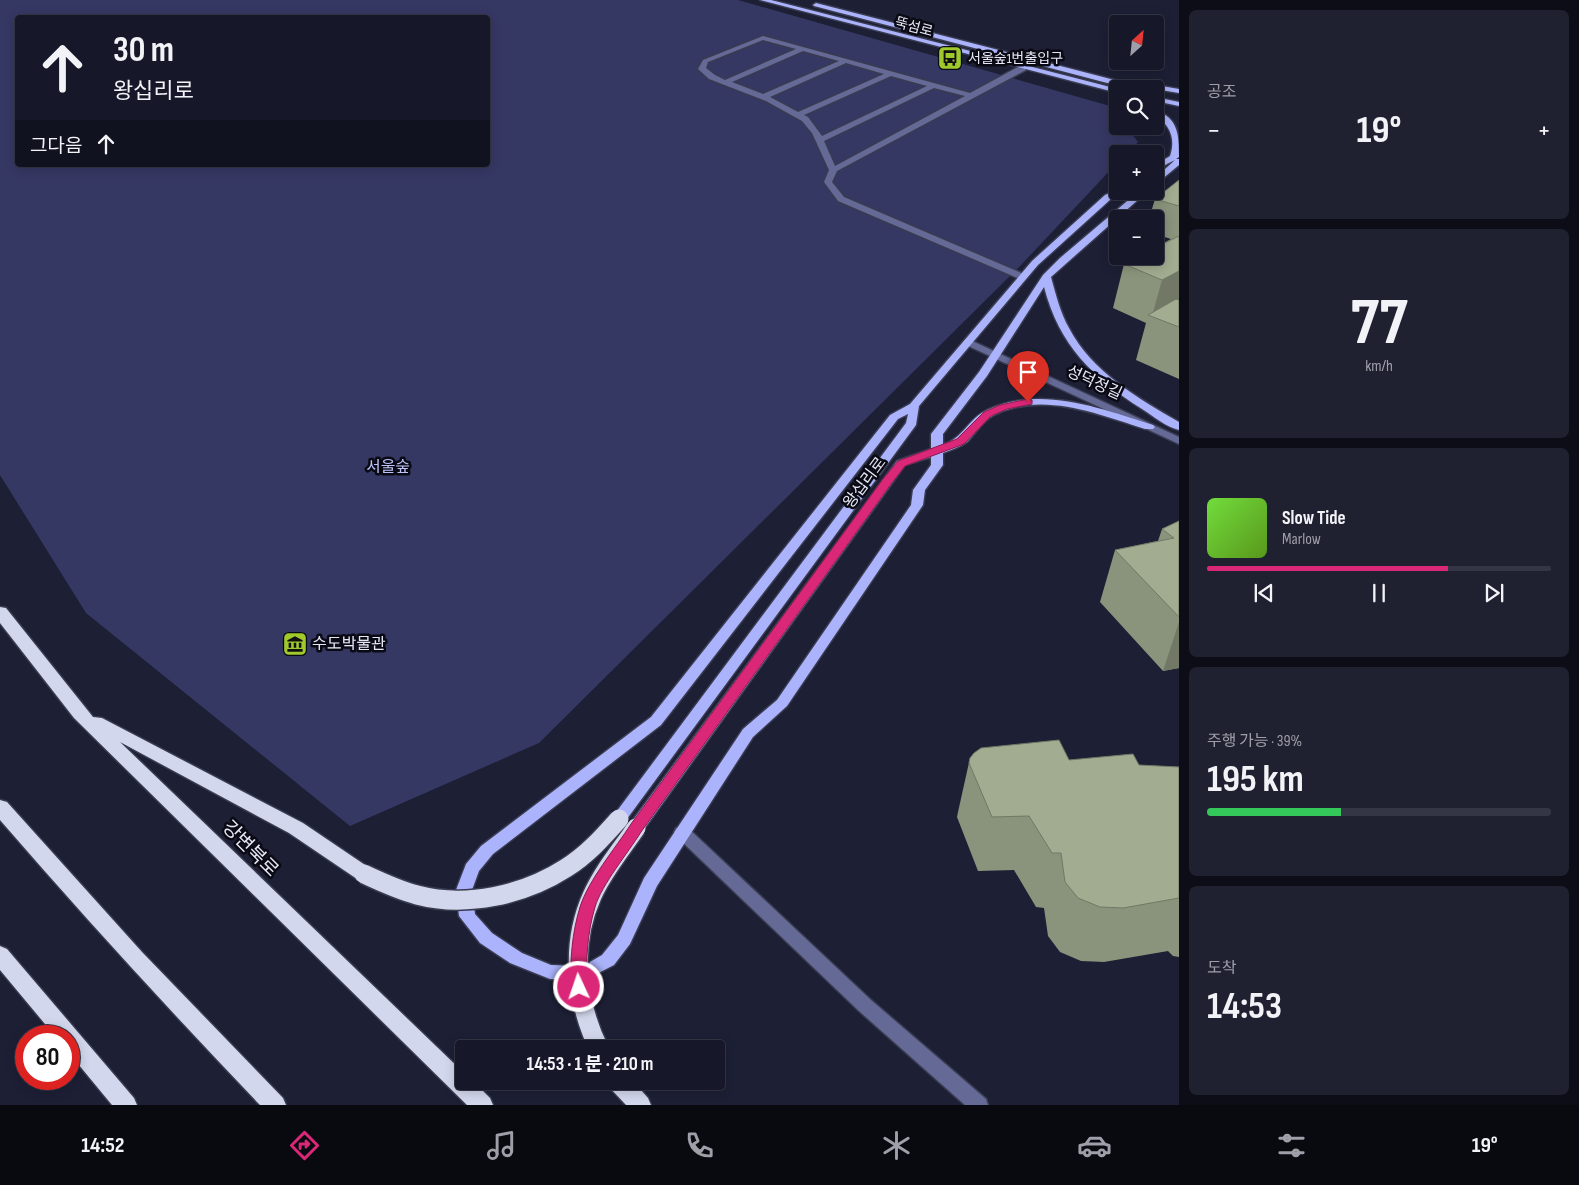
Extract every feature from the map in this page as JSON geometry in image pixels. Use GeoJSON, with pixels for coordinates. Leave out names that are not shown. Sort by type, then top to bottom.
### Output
{"type":"FeatureCollection","features":[{"type":"Feature","properties":{"kind":"highway","name":"강변북로"},"geometry":{"type":"LineString","coordinates":[[0,612],[80,714],[482,1105]]}},
{"type":"Feature","properties":{"kind":"highway"},"geometry":{"type":"LineString","coordinates":[[80,714],[296,828],[364,874],[395,888],[425,896],[455,899],[488,898],[541,883],[562,871],[628,824]]}},
{"type":"Feature","properties":{"kind":"highway"},"geometry":{"type":"LineString","coordinates":[[0,807],[176,1004],[275,1105]]}},
{"type":"Feature","properties":{"kind":"highway"},"geometry":{"type":"LineString","coordinates":[[594,1040],[580,1001],[578,955],[588,906],[628,824]]}},
{"type":"Feature","properties":{"kind":"highway"},"geometry":{"type":"LineString","coordinates":[[0,955],[60,1025]]}},
{"type":"Feature","properties":{"kind":"highway"},"geometry":{"type":"LineString","coordinates":[[80,1049],[126,1105]]}},
{"type":"Feature","properties":{"kind":"highway"},"geometry":{"type":"LineString","coordinates":[[626,1090],[640,1105]]}},
{"type":"Feature","properties":{"kind":"main road","name":"뚝섬로"},"geometry":{"type":"LineString","coordinates":[[763,0],[1109,90]]}},
{"type":"Feature","properties":{"kind":"main road","name":"뚝섬로"},"geometry":{"type":"LineString","coordinates":[[806,2],[1110,80]]}},
{"type":"Feature","properties":{"kind":"main road"},"geometry":{"type":"LineString","coordinates":[[1103,78],[1179,92]]}},
{"type":"Feature","properties":{"kind":"main road"},"geometry":{"type":"LineString","coordinates":[[1164,96],[1179,100]]}},
{"type":"Feature","properties":{"kind":"main road"},"geometry":{"type":"LineString","coordinates":[[1164,101],[1179,104]]}},
{"type":"Feature","properties":{"kind":"main road"},"geometry":{"type":"LineString","coordinates":[[1164,117],[1172,127],[1177,145],[1177,158],[1164,172]]}},
{"type":"Feature","properties":{"kind":"main road"},"geometry":{"type":"LineString","coordinates":[[1164,164],[1177,158]]}},
{"type":"Feature","properties":{"kind":"main road","name":"왕십리로"},"geometry":{"type":"LineString","coordinates":[[628,824],[871,477],[912,423],[914,406],[1023,277],[1042,257],[1109,196]]}},
{"type":"Feature","properties":{"kind":"main road"},"geometry":{"type":"LineString","coordinates":[[914,406],[894,417],[656,721],[487,850],[472,868],[464,890],[467,916],[486,938],[516,958],[550,972],[585,974],[608,960],[624,939],[650,883],[748,732],[782,703],[917,505],[919,490],[937,465],[938,434],[995,355],[1046,277],[1063,260],[1133,200]]}},
{"type":"Feature","properties":{"kind":"main road"},"geometry":{"type":"LineString","coordinates":[[1046,277],[1050,296],[1060,320],[1079,354],[1094,370],[1119,389],[1179,427]]}},
{"type":"Feature","properties":{"kind":"main road","name":"왕십리로"},"geometry":{"type":"LineString","coordinates":[[628,824],[901,463],[961,441],[988,414],[1004,407],[1028,402],[1043,401],[1075,405],[1149,427]]}},
{"type":"Feature","properties":{"kind":"street"},"geometry":{"type":"LineString","coordinates":[[972,96],[763,38],[705,61],[702,69],[712,77],[763,97],[798,115],[810,126],[820,140],[832,170],[828,182],[841,199],[1023,277]]}},
{"type":"Feature","properties":{"kind":"street"},"geometry":{"type":"LineString","coordinates":[[726,82],[802,49]]}},
{"type":"Feature","properties":{"kind":"street"},"geometry":{"type":"LineString","coordinates":[[763,97],[846,61]]}},
{"type":"Feature","properties":{"kind":"street"},"geometry":{"type":"LineString","coordinates":[[832,170],[1023,68]]}},
{"type":"Feature","properties":{"kind":"street"},"geometry":{"type":"LineString","coordinates":[[798,115],[891,73]]}},
{"type":"Feature","properties":{"kind":"street"},"geometry":{"type":"LineString","coordinates":[[820,140],[934,85]]}},
{"type":"Feature","properties":{"kind":"street","name":"성덕정길"},"geometry":{"type":"LineString","coordinates":[[968,342],[1179,441]]}},
{"type":"Feature","properties":{"kind":"street"},"geometry":{"type":"LineString","coordinates":[[682,832],[860,1002],[979,1105]]}},
{"type":"Feature","properties":{"kind":"green space","name":"서울숲"},"geometry":{"type":"Polygon","coordinates":[[[0,0],[738,0],[1109,106],[1109,135],[1133,135],[1138,142],[1135,145],[1109,145],[1109,172],[1021,265],[539,743],[350,826],[86,613],[0,475],[0,0]]]}},
{"type":"Feature","properties":{"kind":"building"},"geometry":{"type":"Polygon","coordinates":[[[1179,180],[1179,206],[1158,200],[1164,200],[1164,192],[1179,180]]]}},
{"type":"Feature","properties":{"kind":"building"},"geometry":{"type":"Polygon","coordinates":[[[1179,236],[1179,271],[1162,280],[1126,265],[1164,265],[1164,244],[1179,236]]]}},
{"type":"Feature","properties":{"kind":"building"},"geometry":{"type":"Polygon","coordinates":[[[1176,299],[1179,300],[1179,327],[1148,315],[1176,299]]]}},
{"type":"Feature","properties":{"kind":"building"},"geometry":{"type":"Polygon","coordinates":[[[1179,521],[1179,617],[1115,550],[1174,538],[1162,529],[1179,521]]]}},
{"type":"Feature","properties":{"kind":"building"},"geometry":{"type":"Polygon","coordinates":[[[1059,740],[1069,760],[1133,754],[1139,765],[1179,767],[1179,898],[1123,908],[1100,907],[1078,898],[1065,882],[1061,853],[1052,853],[1029,816],[992,817],[969,763],[974,753],[981,748],[1059,740]]]}},
{"type":"Feature","properties":{"kind":"place","name":"서울숲1번출입구"},"geometry":{"type":"Point","coordinates":[950,58]}},
{"type":"Feature","properties":{"kind":"place","name":"수도박물관"},"geometry":{"type":"Point","coordinates":[295,644]}},
{"type":"Feature","properties":{"kind":"route"},"geometry":{"type":"LineString","coordinates":[[579,987],[578,955],[588,906],[600,883],[636,828],[901,463],[961,441],[988,414],[1004,407],[1028,402]]}}]}
